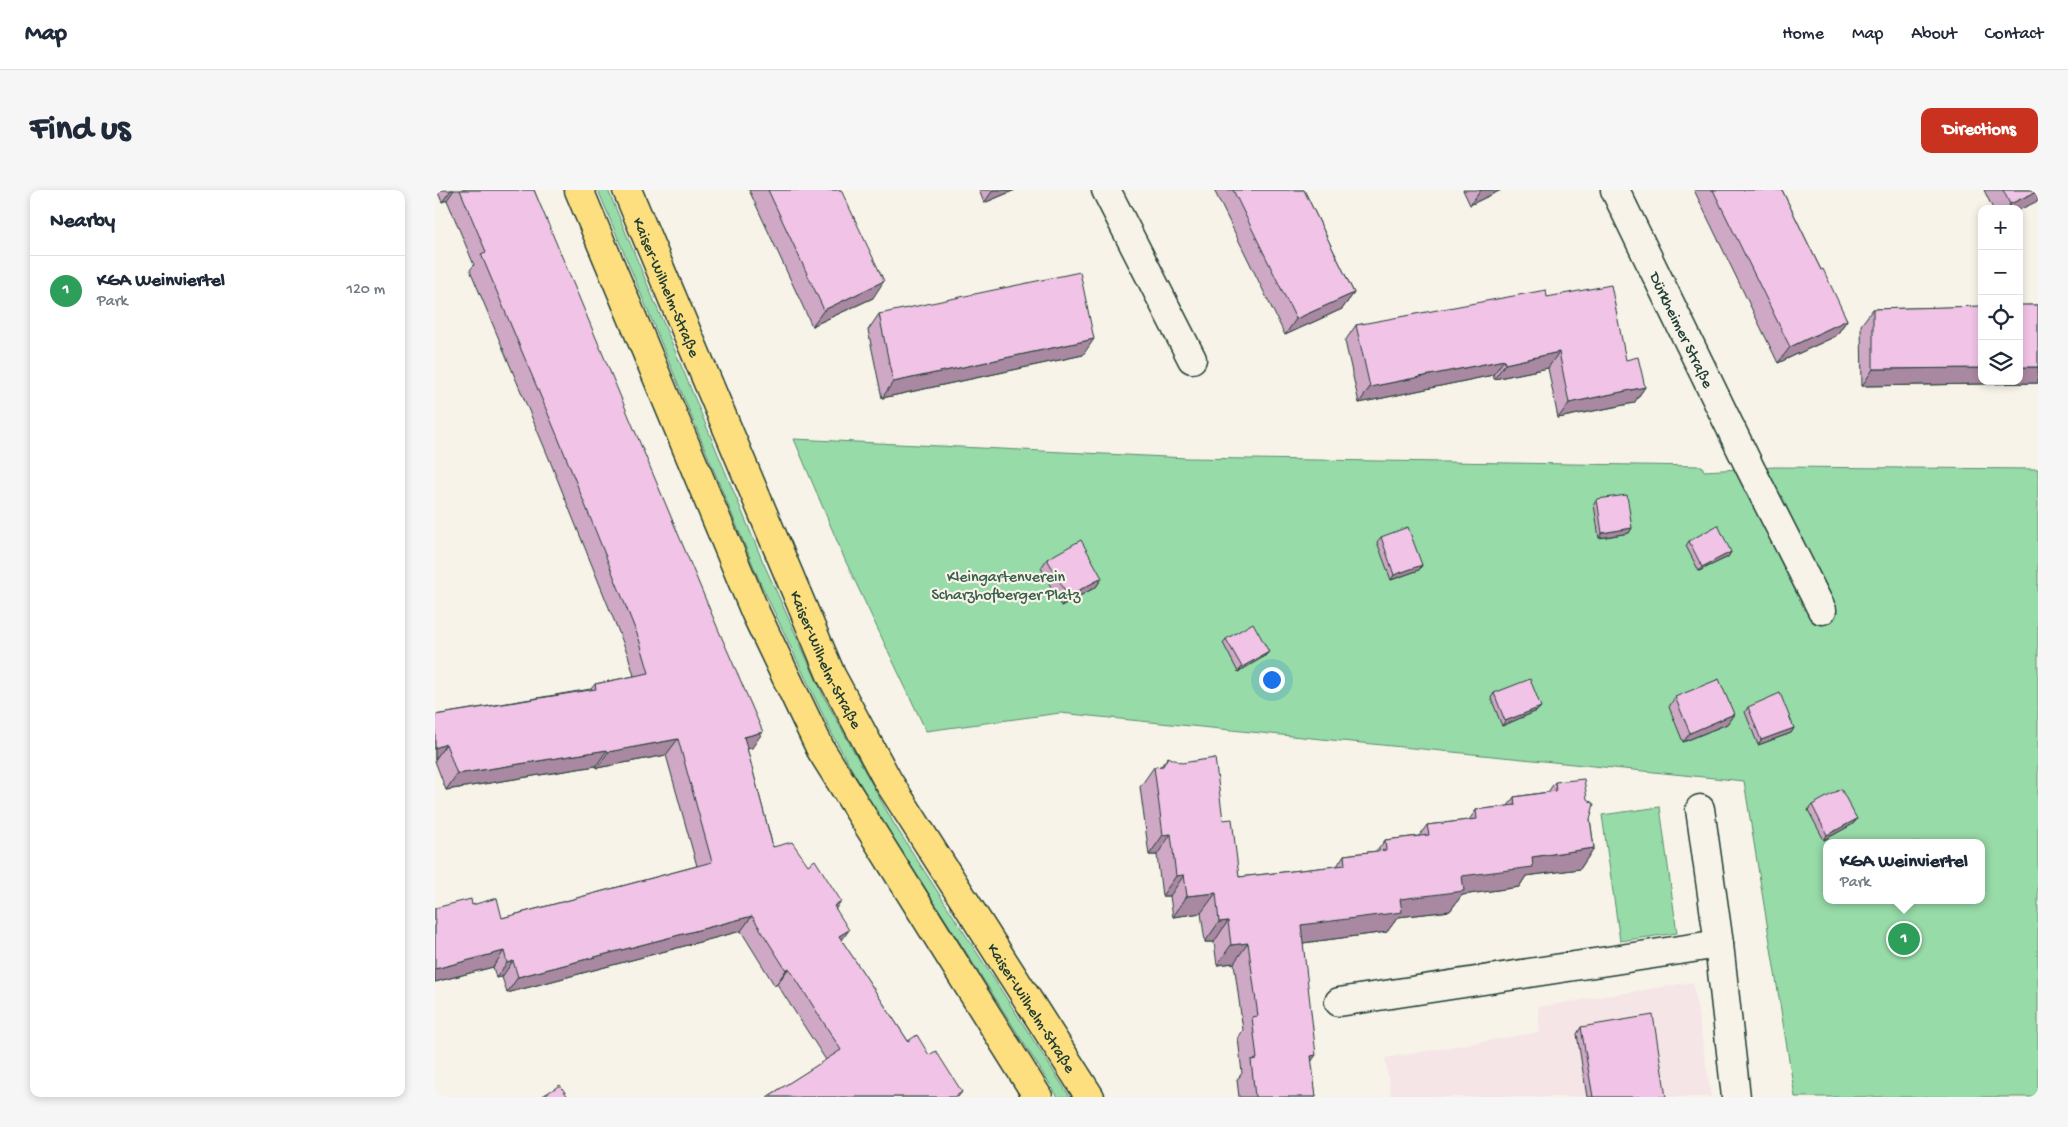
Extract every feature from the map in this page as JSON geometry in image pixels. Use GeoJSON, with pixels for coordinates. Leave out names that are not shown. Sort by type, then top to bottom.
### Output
{"type":"FeatureCollection","features":[{"type":"Feature","properties":{"kind":"main road"},"geometry":{"type":"LineString","coordinates":[[579,190],[756,614],[805,720],[821,750],[1038,1097]]}},
{"type":"Feature","properties":{"kind":"main road","name":"Kaiser-Wilhelm-Straße"},"geometry":{"type":"LineString","coordinates":[[627,190],[835,684],[888,781],[1090,1097]]}},
{"type":"Feature","properties":{"kind":"street"},"geometry":{"type":"LineString","coordinates":[[1106,190],[1192,359]]}},
{"type":"Feature","properties":{"kind":"street","name":"Dürkheimer Straße"},"geometry":{"type":"LineString","coordinates":[[1615,190],[1750,468],[1822,610]]}},
{"type":"Feature","properties":{"kind":"street"},"geometry":{"type":"LineString","coordinates":[[1700,809],[1719,944],[1736,1097]]}},
{"type":"Feature","properties":{"kind":"street"},"geometry":{"type":"LineString","coordinates":[[1339,1002],[1719,944]]}},
{"type":"Feature","properties":{"kind":"shaded area"},"geometry":{"type":"Polygon","coordinates":[[[1693,982],[1711,1097],[1391,1097],[1385,1058],[1540,1032],[1538,1007],[1693,982]]]}},
{"type":"Feature","properties":{"kind":"green space"},"geometry":{"type":"Polygon","coordinates":[[[598,190],[608,190],[763,562],[824,697],[894,824],[1070,1097],[1058,1097],[868,798],[833,736],[760,582],[598,190]]]}},
{"type":"Feature","properties":{"kind":"green space","name":"Kleingartenverein Scharzhofberger Platz"},"geometry":{"type":"Polygon","coordinates":[[[794,439],[1187,458],[1702,466],[1704,471],[1775,467],[2038,469],[2038,1097],[1795,1097],[1744,781],[1060,713],[926,731],[845,560],[794,439]]]}},
{"type":"Feature","properties":{"kind":"green space"},"geometry":{"type":"Polygon","coordinates":[[[1660,807],[1677,933],[1620,941],[1602,815],[1660,807]]]}},
{"type":"Feature","properties":{"kind":"building"},"geometry":{"type":"Polygon","coordinates":[[[460,190],[534,190],[763,732],[744,737],[773,847],[792,842],[808,865],[815,860],[841,901],[834,906],[849,930],[839,936],[908,1041],[917,1035],[929,1055],[936,1051],[962,1092],[956,1097],[767,1097],[841,1050],[789,968],[786,970],[752,916],[518,977],[513,961],[507,963],[504,951],[435,969],[435,908],[471,899],[472,905],[497,898],[502,918],[712,862],[678,739],[608,752],[607,750],[457,774],[446,744],[435,748],[435,715],[596,689],[595,684],[649,673],[639,639],[559,440],[481,254],[486,252],[460,190]]]}},
{"type":"Feature","properties":{"kind":"building"},"geometry":{"type":"Polygon","coordinates":[[[768,190],[841,190],[884,281],[824,310],[768,190]]]}},
{"type":"Feature","properties":{"kind":"building"},"geometry":{"type":"Polygon","coordinates":[[[1233,190],[1304,190],[1354,293],[1296,319],[1233,190]]]}},
{"type":"Feature","properties":{"kind":"building"},"geometry":{"type":"Polygon","coordinates":[[[1713,190],[1782,190],[1847,320],[1790,347],[1713,190]]]}},
{"type":"Feature","properties":{"kind":"building"},"geometry":{"type":"Polygon","coordinates":[[[2003,190],[2038,190],[2038,191],[2010,204],[2003,190]]]}},
{"type":"Feature","properties":{"kind":"building"},"geometry":{"type":"Polygon","coordinates":[[[1080,272],[1094,339],[893,382],[879,314],[1080,272]]]}},
{"type":"Feature","properties":{"kind":"building"},"geometry":{"type":"Polygon","coordinates":[[[1611,285],[1626,360],[1638,357],[1645,387],[1569,403],[1559,352],[1505,364],[1504,360],[1370,387],[1356,325],[1546,290],[1547,297],[1611,285]]]}},
{"type":"Feature","properties":{"kind":"building"},"geometry":{"type":"Polygon","coordinates":[[[2023,305],[2038,305],[2038,367],[2023,367],[2023,305]]]}},
{"type":"Feature","properties":{"kind":"building"},"geometry":{"type":"Polygon","coordinates":[[[1978,306],[1978,368],[1873,369],[1873,309],[1978,306]]]}},
{"type":"Feature","properties":{"kind":"building"},"geometry":{"type":"Polygon","coordinates":[[[1627,495],[1632,528],[1602,533],[1597,499],[1627,495]]]}},
{"type":"Feature","properties":{"kind":"building"},"geometry":{"type":"Polygon","coordinates":[[[1718,525],[1731,552],[1702,567],[1689,541],[1718,525]]]}},
{"type":"Feature","properties":{"kind":"building"},"geometry":{"type":"Polygon","coordinates":[[[1408,527],[1422,565],[1394,575],[1381,537],[1408,527]]]}},
{"type":"Feature","properties":{"kind":"building"},"geometry":{"type":"Polygon","coordinates":[[[1081,540],[1102,578],[1068,596],[1047,559],[1081,540]]]}},
{"type":"Feature","properties":{"kind":"building"},"geometry":{"type":"Polygon","coordinates":[[[1253,623],[1269,652],[1242,667],[1226,639],[1253,623]]]}},
{"type":"Feature","properties":{"kind":"building"},"geometry":{"type":"Polygon","coordinates":[[[1530,679],[1541,707],[1505,721],[1494,693],[1530,679]]]}},
{"type":"Feature","properties":{"kind":"building"},"geometry":{"type":"Polygon","coordinates":[[[1719,679],[1734,714],[1690,733],[1675,697],[1719,679]]]}},
{"type":"Feature","properties":{"kind":"building"},"geometry":{"type":"Polygon","coordinates":[[[1780,693],[1794,728],[1761,740],[1748,707],[1780,693]]]}},
{"type":"Feature","properties":{"kind":"building"},"geometry":{"type":"Polygon","coordinates":[[[1168,757],[1182,763],[1215,758],[1223,820],[1232,819],[1239,877],[1345,865],[1344,855],[1386,850],[1385,840],[1429,835],[1427,825],[1477,819],[1476,810],[1515,805],[1514,797],[1556,791],[1555,782],[1584,779],[1587,799],[1594,804],[1590,819],[1594,848],[1532,857],[1533,867],[1462,876],[1464,891],[1400,899],[1402,912],[1301,925],[1316,1055],[1311,1056],[1316,1097],[1255,1097],[1251,1060],[1257,1059],[1252,1017],[1258,1016],[1248,943],[1231,945],[1228,921],[1219,922],[1216,893],[1187,896],[1184,875],[1176,876],[1171,834],[1163,835],[1154,767],[1163,766],[1168,757]]]}},
{"type":"Feature","properties":{"kind":"building"},"geometry":{"type":"Polygon","coordinates":[[[1841,789],[1857,819],[1827,835],[1812,805],[1841,789]]]}},
{"type":"Feature","properties":{"kind":"building"},"geometry":{"type":"Polygon","coordinates":[[[1653,1015],[1666,1097],[1593,1097],[1581,1027],[1653,1015]]]}},
{"type":"Feature","properties":{"kind":"building"},"geometry":{"type":"Polygon","coordinates":[[[560,1085],[568,1097],[541,1097],[560,1085]]]}},
{"type":"Feature","properties":{"kind":"place","name":"KGA Weinviertel"},"geometry":{"type":"Point","coordinates":[1904,939]}}]}
